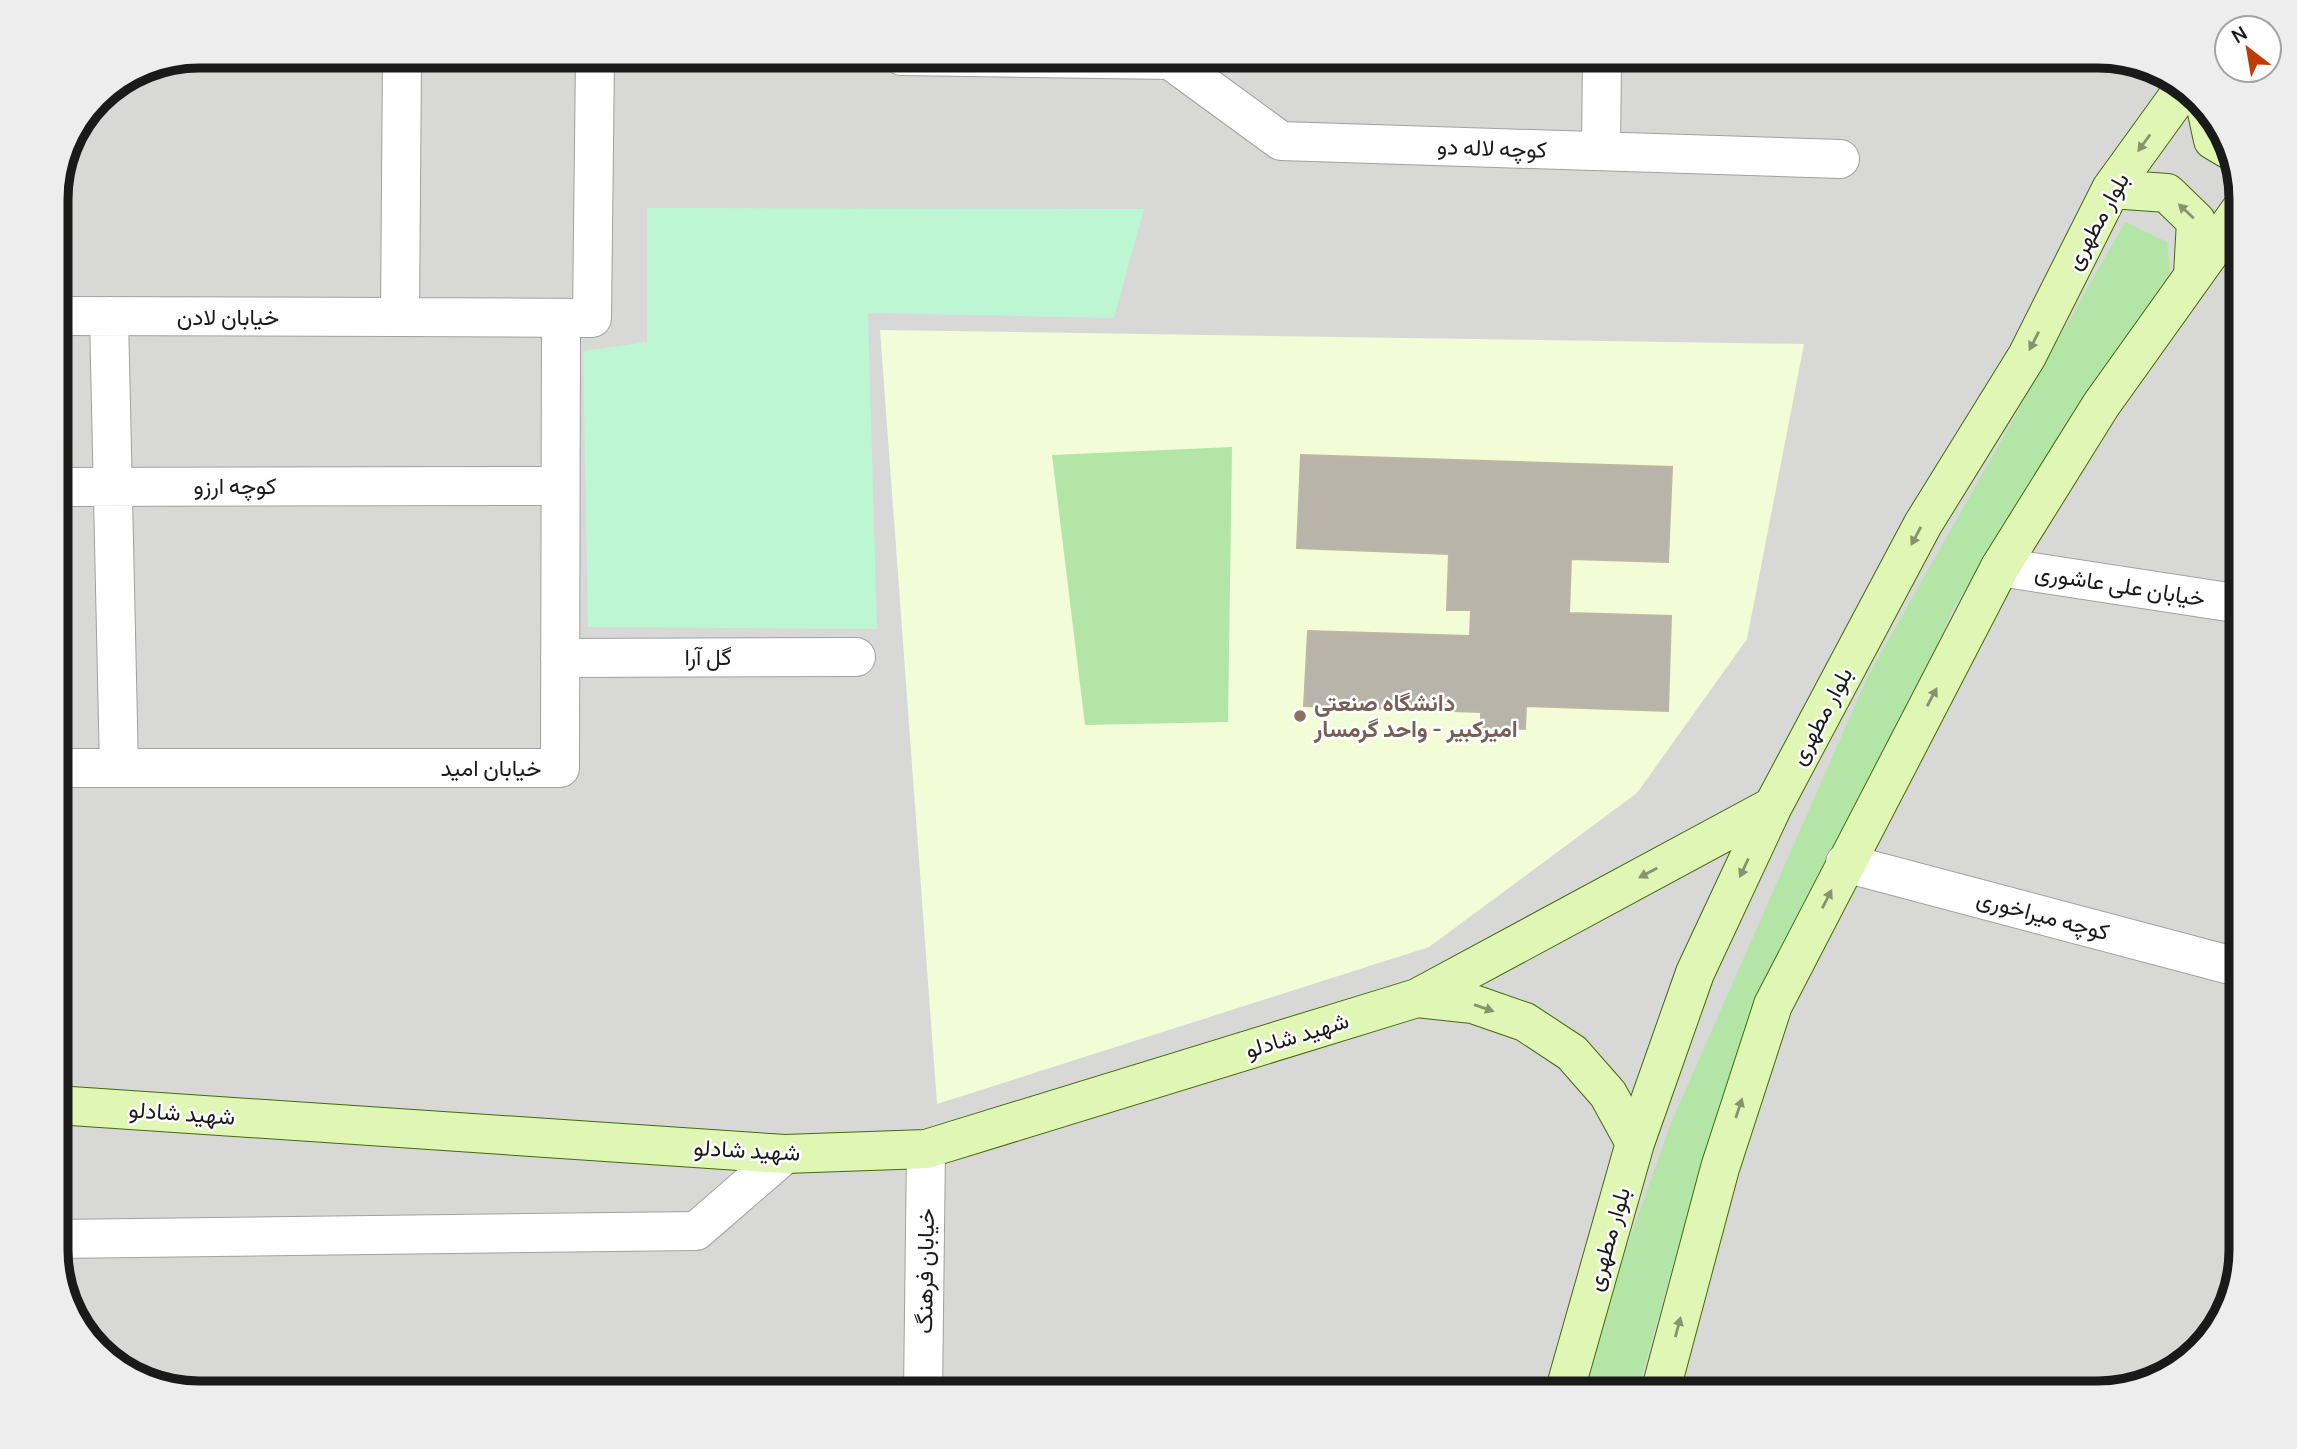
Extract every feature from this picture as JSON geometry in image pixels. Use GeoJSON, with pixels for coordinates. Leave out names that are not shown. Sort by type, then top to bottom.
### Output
{"type":"FeatureCollection","features":[{"type":"Feature","properties":{"kind":"main road","name":"بلوار مطهری"},"geometry":{"type":"LineString","coordinates":[[1567,1381],[1635,1143],[1695,973],[1773,806],[1923,524],[2027,356],[2111,188],[2178,96]]}},
{"type":"Feature","properties":{"kind":"main road"},"geometry":{"type":"LineString","coordinates":[[2111,188],[2166,193],[2196,220],[2193,275]]}},
{"type":"Feature","properties":{"kind":"main road"},"geometry":{"type":"LineString","coordinates":[[1663,1381],[1720,1168],[1773,1005],[2000,567],[2101,405],[2229,226]]}},
{"type":"Feature","properties":{"kind":"main road"},"geometry":{"type":"LineString","coordinates":[[1417,998],[1773,806]]}},
{"type":"Feature","properties":{"kind":"main road"},"geometry":{"type":"LineString","coordinates":[[1417,998],[1473,1004],[1525,1022],[1572,1053],[1608,1094],[1635,1143]]}},
{"type":"Feature","properties":{"kind":"main road","name":"شهید شادلو"},"geometry":{"type":"LineString","coordinates":[[69,1106],[785,1154],[926,1149],[1417,998]]}},
{"type":"Feature","properties":{"kind":"street","name":"کوچه لاله دو"},"geometry":{"type":"LineString","coordinates":[[1185,68],[1282,141],[1840,159]]}},
{"type":"Feature","properties":{"kind":"street"},"geometry":{"type":"LineString","coordinates":[[1601,151],[1602,68]]}},
{"type":"Feature","properties":{"kind":"street"},"geometry":{"type":"LineString","coordinates":[[400,317],[402,69]]}},
{"type":"Feature","properties":{"kind":"street","name":"خیابان لادن"},"geometry":{"type":"LineString","coordinates":[[69,316],[592,318],[595,69]]}},
{"type":"Feature","properties":{"kind":"street"},"geometry":{"type":"LineString","coordinates":[[109,316],[119,768]]}},
{"type":"Feature","properties":{"kind":"street","name":"خیابان امید"},"geometry":{"type":"LineString","coordinates":[[69,768],[560,768],[561,318]]}},
{"type":"Feature","properties":{"kind":"street","name":"کوچه ارزو"},"geometry":{"type":"LineString","coordinates":[[69,486],[560,486]]}},
{"type":"Feature","properties":{"kind":"street","name":"خیابان علی عاشوری"},"geometry":{"type":"LineString","coordinates":[[2000,567],[2229,602]]}},
{"type":"Feature","properties":{"kind":"street","name":"گل آرا"},"geometry":{"type":"LineString","coordinates":[[560,658],[856,657]]}},
{"type":"Feature","properties":{"kind":"street","name":"کوچه میراخوری"},"geometry":{"type":"LineString","coordinates":[[1845,863],[2229,965]]}},
{"type":"Feature","properties":{"kind":"street","name":"خیابان فرهنگ"},"geometry":{"type":"LineString","coordinates":[[923,1381],[926,1149]]}},
{"type":"Feature","properties":{"kind":"street"},"geometry":{"type":"LineString","coordinates":[[69,1239],[696,1231],[785,1154]]}},
{"type":"Feature","properties":{"kind":"shaded area"},"geometry":{"type":"Polygon","coordinates":[[[2098,68],[2140,75],[2170,90],[2190,107],[2211,134],[2224,166],[2229,200],[2229,1250],[2222,1292],[2207,1322],[2190,1342],[2163,1363],[2131,1376],[2098,1381],[200,1381],[182,1380],[149,1371],[127,1359],[101,1336],[86,1315],[78,1300],[69,1258],[69,191],[78,149],[95,120],[113,101],[127,90],[157,75],[191,69],[2098,68]]]}},
{"type":"Feature","properties":{"kind":"shaded area"},"geometry":{"type":"Polygon","coordinates":[[[647,208],[1144,209],[1114,318],[868,313],[877,629],[588,627],[583,351],[647,342],[647,208]]]}},
{"type":"Feature","properties":{"kind":"shaded area","name":"دانشگاه صنعتی امیرکبیر - واحد گرمسار"},"geometry":{"type":"Polygon","coordinates":[[[880,330],[1804,344],[1747,639],[1637,793],[1429,947],[937,1104],[880,330]]]}},
{"type":"Feature","properties":{"kind":"green space"},"geometry":{"type":"Polygon","coordinates":[[[2125,222],[2167,242],[2170,273],[1953,609],[1682,1232],[1640,1381],[1579,1381],[1671,1123],[1868,676],[2125,222]]]}},
{"type":"Feature","properties":{"kind":"green space"},"geometry":{"type":"Polygon","coordinates":[[[1232,447],[1228,722],[1085,725],[1052,455],[1232,447]]]}},
{"type":"Feature","properties":{"kind":"building"},"geometry":{"type":"Polygon","coordinates":[[[1301,455],[1672,467],[1668,562],[1571,559],[1569,613],[1671,616],[1668,711],[1526,706],[1525,729],[1481,727],[1481,712],[1304,706],[1308,631],[1470,636],[1471,610],[1447,610],[1449,554],[1297,548],[1301,455]]]}},
{"type":"Feature","properties":{"kind":"place","name":"دانشگاه صنعتی امیرکبیر - واحد گرمسار"},"geometry":{"type":"Point","coordinates":[1300,716]}}]}
